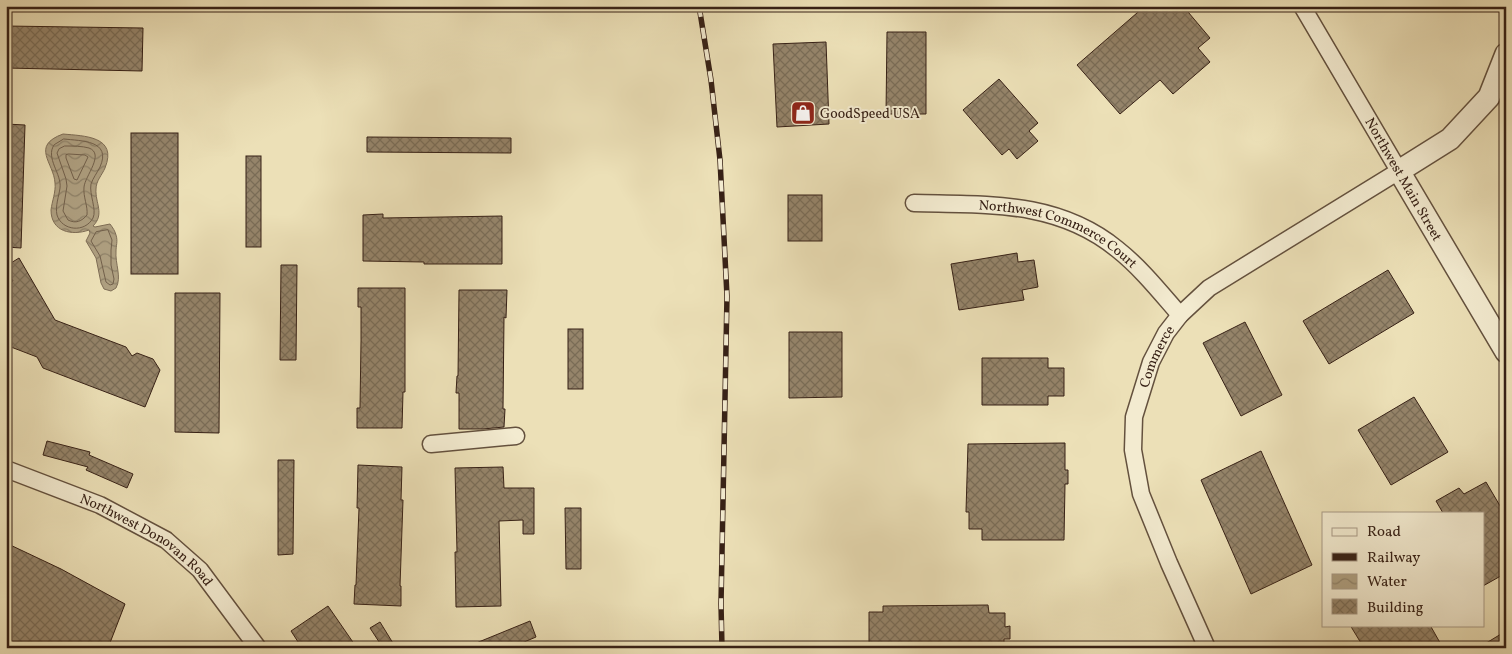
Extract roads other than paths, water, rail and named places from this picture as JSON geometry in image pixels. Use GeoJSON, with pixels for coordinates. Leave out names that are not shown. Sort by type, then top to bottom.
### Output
{"type":"FeatureCollection","features":[{"type":"Feature","properties":{"kind":"street","name":"Northwest Main Street"},"geometry":{"type":"LineString","coordinates":[[1302,6],[1506,352]]}},
{"type":"Feature","properties":{"kind":"street"},"geometry":{"type":"LineString","coordinates":[[1399,171],[1450,139],[1489,97],[1506,54]]}},
{"type":"Feature","properties":{"kind":"street","name":"Commerce"},"geometry":{"type":"LineString","coordinates":[[1207,648],[1141,494],[1133,450],[1134,417],[1146,374],[1166,333],[1180,315],[1209,288],[1399,171]]}},
{"type":"Feature","properties":{"kind":"street","name":"Northwest Commerce Court"},"geometry":{"type":"LineString","coordinates":[[914,203],[1004,205],[1046,212],[1084,226],[1117,249],[1145,275],[1180,315]]}},
{"type":"Feature","properties":{"kind":"street"},"geometry":{"type":"LineString","coordinates":[[431,444],[516,436]]}},
{"type":"Feature","properties":{"kind":"street","name":"Northwest Donovan Road"},"geometry":{"type":"LineString","coordinates":[[6,469],[100,505],[166,540],[200,570],[258,648]]}},
{"type":"Feature","properties":{"kind":"water"},"geometry":{"type":"Polygon","coordinates":[[[63,134],[89,137],[103,144],[107,149],[108,157],[105,168],[96,186],[99,213],[97,222],[93,226],[110,224],[116,235],[118,284],[111,291],[104,289],[101,283],[96,258],[86,241],[90,233],[89,230],[70,232],[64,230],[59,228],[52,217],[51,210],[55,183],[46,156],[46,150],[48,144],[53,139],[63,134]]]}},
{"type":"Feature","properties":{"kind":"railway"},"geometry":{"type":"LineString","coordinates":[[699,6],[711,80],[720,160],[727,296],[721,604],[722,648]]}},
{"type":"Feature","properties":{"kind":"place","name":"GoodSpeed USA"},"geometry":{"type":"Point","coordinates":[803,113]}}]}
